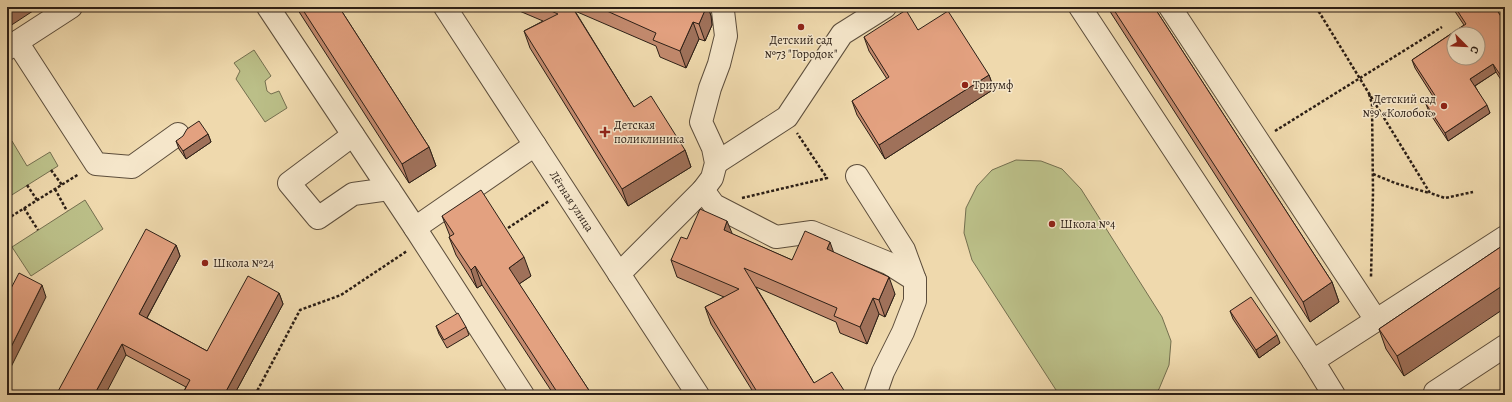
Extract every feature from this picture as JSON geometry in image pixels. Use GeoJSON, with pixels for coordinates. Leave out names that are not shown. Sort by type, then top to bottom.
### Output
{"type":"FeatureCollection","features":[{"type":"Feature","properties":{"kind":"street"},"geometry":{"type":"LineString","coordinates":[[71,7],[12,45],[96,164],[132,166],[178,134]]}},
{"type":"Feature","properties":{"kind":"street"},"geometry":{"type":"LineString","coordinates":[[268,7],[419,234],[523,395]]}},
{"type":"Feature","properties":{"kind":"street","name":"Лётная улица"},"geometry":{"type":"LineString","coordinates":[[445,7],[698,395]]}},
{"type":"Feature","properties":{"kind":"street"},"geometry":{"type":"LineString","coordinates":[[619,274],[709,197],[716,163],[713,148],[701,122],[726,36],[722,7]]}},
{"type":"Feature","properties":{"kind":"street"},"geometry":{"type":"LineString","coordinates":[[716,163],[787,117],[842,34],[885,7]]}},
{"type":"Feature","properties":{"kind":"street"},"geometry":{"type":"LineString","coordinates":[[1080,7],[1313,361],[1331,394]]}},
{"type":"Feature","properties":{"kind":"street"},"geometry":{"type":"LineString","coordinates":[[1170,7],[1371,312]]}},
{"type":"Feature","properties":{"kind":"street"},"geometry":{"type":"LineString","coordinates":[[353,135],[289,183],[318,218],[353,194],[389,189]]}},
{"type":"Feature","properties":{"kind":"street"},"geometry":{"type":"LineString","coordinates":[[419,234],[535,145]]}},
{"type":"Feature","properties":{"kind":"street"},"geometry":{"type":"LineString","coordinates":[[857,176],[904,250],[915,280],[914,301],[902,332],[883,372],[875,395]]}},
{"type":"Feature","properties":{"kind":"street"},"geometry":{"type":"LineString","coordinates":[[709,197],[776,237],[812,232],[888,263],[915,280]]}},
{"type":"Feature","properties":{"kind":"street"},"geometry":{"type":"LineString","coordinates":[[1313,361],[1371,312],[1505,237]]}},
{"type":"Feature","properties":{"kind":"street"},"geometry":{"type":"LineString","coordinates":[[1434,394],[1505,346]]}},
{"type":"Feature","properties":{"kind":"path"},"geometry":{"type":"LineString","coordinates":[[1316,7],[1361,78],[1430,193]]}},
{"type":"Feature","properties":{"kind":"path"},"geometry":{"type":"LineString","coordinates":[[1258,142],[1442,27]]}},
{"type":"Feature","properties":{"kind":"path"},"geometry":{"type":"LineString","coordinates":[[1368,90],[1372,104],[1373,174],[1371,312]]}},
{"type":"Feature","properties":{"kind":"path"},"geometry":{"type":"LineString","coordinates":[[709,197],[827,178],[787,117]]}},
{"type":"Feature","properties":{"kind":"path"},"geometry":{"type":"LineString","coordinates":[[7,219],[96,164]]}},
{"type":"Feature","properties":{"kind":"path"},"geometry":{"type":"LineString","coordinates":[[51,170],[62,185]]}},
{"type":"Feature","properties":{"kind":"path"},"geometry":{"type":"LineString","coordinates":[[1373,174],[1395,183],[1445,198],[1473,192]]}},
{"type":"Feature","properties":{"kind":"path"},"geometry":{"type":"LineString","coordinates":[[27,185],[37,200]]}},
{"type":"Feature","properties":{"kind":"path"},"geometry":{"type":"LineString","coordinates":[[55,190],[67,211]]}},
{"type":"Feature","properties":{"kind":"path"},"geometry":{"type":"LineString","coordinates":[[508,228],[551,199]]}},
{"type":"Feature","properties":{"kind":"path"},"geometry":{"type":"LineString","coordinates":[[24,208],[38,230]]}},
{"type":"Feature","properties":{"kind":"path"},"geometry":{"type":"LineString","coordinates":[[255,395],[300,310],[341,295],[419,234]]}},
{"type":"Feature","properties":{"kind":"green space"},"geometry":{"type":"Polygon","coordinates":[[[254,50],[271,76],[265,81],[267,91],[271,94],[279,91],[287,108],[265,122],[236,79],[240,71],[234,63],[254,50]]]}},
{"type":"Feature","properties":{"kind":"green space"},"geometry":{"type":"Polygon","coordinates":[[[12,141],[27,166],[50,152],[58,166],[7,198],[7,144],[12,141]]]}},
{"type":"Feature","properties":{"kind":"green space"},"geometry":{"type":"Polygon","coordinates":[[[1016,160],[1041,161],[1062,169],[1081,189],[1162,317],[1171,341],[1169,365],[1159,389],[1153,395],[1062,395],[1056,390],[972,260],[964,233],[966,208],[977,186],[992,170],[1016,160]]]}},
{"type":"Feature","properties":{"kind":"green space"},"geometry":{"type":"Polygon","coordinates":[[[85,200],[103,229],[31,276],[12,247],[85,200]]]}},
{"type":"Feature","properties":{"kind":"building"},"geometry":{"type":"Polygon","coordinates":[[[301,7],[339,7],[429,147],[402,164],[301,7]]]}},
{"type":"Feature","properties":{"kind":"building"},"geometry":{"type":"Polygon","coordinates":[[[542,7],[572,7],[634,107],[651,96],[685,150],[622,189],[524,31],[558,14],[542,7]]]}},
{"type":"Feature","properties":{"kind":"building"},"geometry":{"type":"Polygon","coordinates":[[[598,7],[706,8],[699,24],[693,22],[680,51],[653,40],[656,33],[598,7]]]}},
{"type":"Feature","properties":{"kind":"building"},"geometry":{"type":"Polygon","coordinates":[[[1112,7],[1154,7],[1332,282],[1303,302],[1112,7]]]}},
{"type":"Feature","properties":{"kind":"building"},"geometry":{"type":"Polygon","coordinates":[[[1455,7],[1495,7],[1505,23],[1505,82],[1493,64],[1470,79],[1487,105],[1445,133],[1426,104],[1436,97],[1412,60],[1446,37],[1446,66],[1486,66],[1486,26],[1463,26],[1466,24],[1455,7]]]}},
{"type":"Feature","properties":{"kind":"building"},"geometry":{"type":"Polygon","coordinates":[[[906,10],[918,30],[948,11],[989,75],[879,145],[852,101],[889,77],[864,37],[906,10]]]}},
{"type":"Feature","properties":{"kind":"building"},"geometry":{"type":"Polygon","coordinates":[[[199,121],[208,134],[183,151],[176,141],[183,136],[187,129],[199,121]]]}},
{"type":"Feature","properties":{"kind":"building"},"geometry":{"type":"Polygon","coordinates":[[[481,190],[524,257],[509,268],[592,395],[559,395],[475,266],[471,270],[449,237],[454,234],[442,216],[481,190]]]}},
{"type":"Feature","properties":{"kind":"building"},"geometry":{"type":"Polygon","coordinates":[[[700,209],[727,221],[724,230],[792,260],[805,231],[830,242],[827,249],[889,277],[879,300],[873,298],[860,327],[834,316],[837,308],[744,268],[814,383],[832,372],[847,395],[759,395],[705,307],[739,289],[671,260],[681,237],[687,239],[700,209]]]}},
{"type":"Feature","properties":{"kind":"building"},"geometry":{"type":"Polygon","coordinates":[[[146,229],[176,245],[139,314],[207,351],[248,276],[279,293],[224,395],[182,395],[190,380],[122,344],[94,395],[56,395],[146,229]]]}},
{"type":"Feature","properties":{"kind":"building"},"geometry":{"type":"Polygon","coordinates":[[[1505,244],[1505,284],[1397,356],[1379,329],[1505,244]]]}},
{"type":"Feature","properties":{"kind":"building"},"geometry":{"type":"Polygon","coordinates":[[[19,273],[42,285],[7,355],[7,296],[19,273]]]}},
{"type":"Feature","properties":{"kind":"building"},"geometry":{"type":"Polygon","coordinates":[[[1251,297],[1277,335],[1256,350],[1230,311],[1251,297]]]}},
{"type":"Feature","properties":{"kind":"building"},"geometry":{"type":"Polygon","coordinates":[[[458,313],[466,327],[444,340],[436,326],[458,313]]]}},
{"type":"Feature","properties":{"kind":"place","name":"Детский сад №73 \"Городок\""},"geometry":{"type":"Point","coordinates":[801,27]}},
{"type":"Feature","properties":{"kind":"place","name":"Триумф"},"geometry":{"type":"Point","coordinates":[965,85]}},
{"type":"Feature","properties":{"kind":"place","name":"Детский сад №9 «Колобок»"},"geometry":{"type":"Point","coordinates":[1444,106]}},
{"type":"Feature","properties":{"kind":"place","name":"Детская поликлиника"},"geometry":{"type":"Point","coordinates":[605,132]}},
{"type":"Feature","properties":{"kind":"place","name":"Школа №4"},"geometry":{"type":"Point","coordinates":[1052,224]}},
{"type":"Feature","properties":{"kind":"place","name":"Школа №24"},"geometry":{"type":"Point","coordinates":[205,263]}}]}
